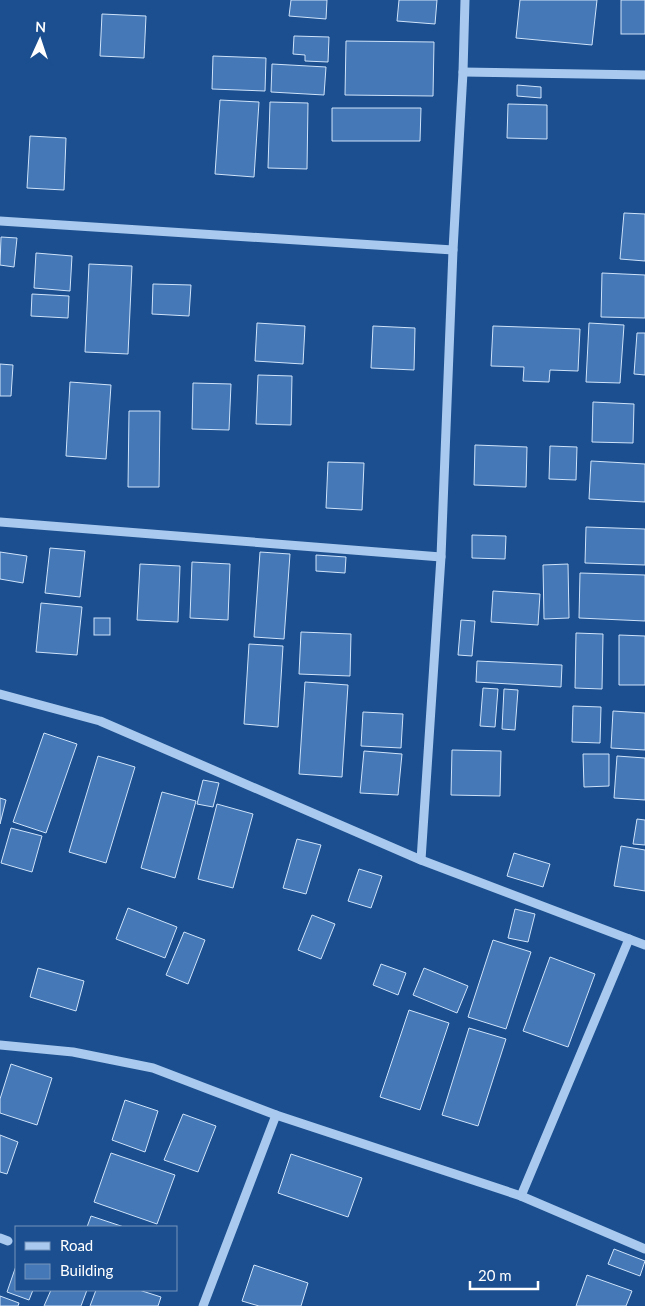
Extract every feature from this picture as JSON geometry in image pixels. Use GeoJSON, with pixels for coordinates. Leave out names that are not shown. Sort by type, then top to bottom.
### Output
{"type":"FeatureCollection","features":[{"type":"Feature","properties":{"kind":"street"},"geometry":{"type":"LineString","coordinates":[[421,860],[441,557],[453,250],[464,72],[465,0]]}},
{"type":"Feature","properties":{"kind":"street"},"geometry":{"type":"LineString","coordinates":[[464,72],[645,75]]}},
{"type":"Feature","properties":{"kind":"street"},"geometry":{"type":"LineString","coordinates":[[0,221],[453,250]]}},
{"type":"Feature","properties":{"kind":"street"},"geometry":{"type":"LineString","coordinates":[[0,522],[441,557]]}},
{"type":"Feature","properties":{"kind":"street"},"geometry":{"type":"LineString","coordinates":[[0,694],[100,721],[421,860],[645,945]]}},
{"type":"Feature","properties":{"kind":"street"},"geometry":{"type":"LineString","coordinates":[[522,1196],[629,940]]}},
{"type":"Feature","properties":{"kind":"street"},"geometry":{"type":"LineString","coordinates":[[0,1045],[73,1052],[153,1068],[276,1115],[522,1196],[645,1249]]}},
{"type":"Feature","properties":{"kind":"street"},"geometry":{"type":"LineString","coordinates":[[203,1306],[276,1115]]}},
{"type":"Feature","properties":{"kind":"building"},"geometry":{"type":"Polygon","coordinates":[[[291,0],[327,0],[326,19],[289,16],[291,0]]]}},
{"type":"Feature","properties":{"kind":"building"},"geometry":{"type":"Polygon","coordinates":[[[399,0],[437,0],[435,24],[397,21],[399,0]]]}},
{"type":"Feature","properties":{"kind":"building"},"geometry":{"type":"Polygon","coordinates":[[[520,0],[597,0],[592,45],[516,38],[520,0]]]}},
{"type":"Feature","properties":{"kind":"building"},"geometry":{"type":"Polygon","coordinates":[[[621,0],[645,0],[645,34],[621,34],[621,0]]]}},
{"type":"Feature","properties":{"kind":"building"},"geometry":{"type":"Polygon","coordinates":[[[102,14],[146,16],[144,58],[100,56],[102,14]]]}},
{"type":"Feature","properties":{"kind":"building"},"geometry":{"type":"Polygon","coordinates":[[[294,36],[329,37],[328,62],[305,61],[305,55],[293,54],[294,36]]]}},
{"type":"Feature","properties":{"kind":"building"},"geometry":{"type":"Polygon","coordinates":[[[346,41],[434,42],[433,96],[345,95],[346,41]]]}},
{"type":"Feature","properties":{"kind":"building"},"geometry":{"type":"Polygon","coordinates":[[[213,56],[266,58],[265,91],[212,89],[213,56]]]}},
{"type":"Feature","properties":{"kind":"building"},"geometry":{"type":"Polygon","coordinates":[[[272,64],[326,67],[324,95],[271,92],[272,64]]]}},
{"type":"Feature","properties":{"kind":"building"},"geometry":{"type":"Polygon","coordinates":[[[517,85],[541,87],[541,98],[517,96],[517,85]]]}},
{"type":"Feature","properties":{"kind":"building"},"geometry":{"type":"Polygon","coordinates":[[[220,100],[259,102],[254,177],[215,174],[220,100]]]}},
{"type":"Feature","properties":{"kind":"building"},"geometry":{"type":"Polygon","coordinates":[[[270,102],[308,103],[307,169],[268,168],[270,102]]]}},
{"type":"Feature","properties":{"kind":"building"},"geometry":{"type":"Polygon","coordinates":[[[508,104],[547,105],[547,139],[507,138],[508,104]]]}},
{"type":"Feature","properties":{"kind":"building"},"geometry":{"type":"Polygon","coordinates":[[[332,108],[421,108],[420,141],[332,141],[332,108]]]}},
{"type":"Feature","properties":{"kind":"building"},"geometry":{"type":"Polygon","coordinates":[[[30,136],[66,138],[64,190],[27,188],[30,136]]]}},
{"type":"Feature","properties":{"kind":"building"},"geometry":{"type":"Polygon","coordinates":[[[624,213],[645,214],[645,261],[620,259],[624,213]]]}},
{"type":"Feature","properties":{"kind":"building"},"geometry":{"type":"Polygon","coordinates":[[[1,237],[17,238],[14,267],[0,265],[1,237]]]}},
{"type":"Feature","properties":{"kind":"building"},"geometry":{"type":"Polygon","coordinates":[[[36,253],[72,256],[70,291],[34,288],[36,253]]]}},
{"type":"Feature","properties":{"kind":"building"},"geometry":{"type":"Polygon","coordinates":[[[89,264],[132,266],[128,354],[85,352],[89,264]]]}},
{"type":"Feature","properties":{"kind":"building"},"geometry":{"type":"Polygon","coordinates":[[[602,273],[645,275],[645,318],[601,317],[602,273]]]}},
{"type":"Feature","properties":{"kind":"building"},"geometry":{"type":"Polygon","coordinates":[[[153,284],[191,285],[189,316],[152,314],[153,284]]]}},
{"type":"Feature","properties":{"kind":"building"},"geometry":{"type":"Polygon","coordinates":[[[32,294],[69,296],[68,318],[31,316],[32,294]]]}},
{"type":"Feature","properties":{"kind":"building"},"geometry":{"type":"Polygon","coordinates":[[[257,323],[305,326],[303,364],[255,361],[257,323]]]}},
{"type":"Feature","properties":{"kind":"building"},"geometry":{"type":"Polygon","coordinates":[[[589,323],[624,325],[620,383],[586,382],[589,323]]]}},
{"type":"Feature","properties":{"kind":"building"},"geometry":{"type":"Polygon","coordinates":[[[373,326],[415,328],[414,370],[371,368],[373,326]]]}},
{"type":"Feature","properties":{"kind":"building"},"geometry":{"type":"Polygon","coordinates":[[[493,326],[580,329],[578,371],[550,370],[549,382],[523,381],[524,367],[491,366],[493,326]]]}},
{"type":"Feature","properties":{"kind":"building"},"geometry":{"type":"Polygon","coordinates":[[[637,333],[645,333],[645,375],[634,374],[637,333]]]}},
{"type":"Feature","properties":{"kind":"building"},"geometry":{"type":"Polygon","coordinates":[[[0,364],[13,365],[11,396],[0,396],[0,364]]]}},
{"type":"Feature","properties":{"kind":"building"},"geometry":{"type":"Polygon","coordinates":[[[258,375],[292,376],[291,425],[256,424],[258,375]]]}},
{"type":"Feature","properties":{"kind":"building"},"geometry":{"type":"Polygon","coordinates":[[[70,382],[111,385],[106,459],[66,456],[70,382]]]}},
{"type":"Feature","properties":{"kind":"building"},"geometry":{"type":"Polygon","coordinates":[[[193,383],[231,384],[229,430],[192,429],[193,383]]]}},
{"type":"Feature","properties":{"kind":"building"},"geometry":{"type":"Polygon","coordinates":[[[593,402],[634,404],[633,443],[592,442],[593,402]]]}},
{"type":"Feature","properties":{"kind":"building"},"geometry":{"type":"Polygon","coordinates":[[[129,411],[160,411],[159,487],[128,487],[129,411]]]}},
{"type":"Feature","properties":{"kind":"building"},"geometry":{"type":"Polygon","coordinates":[[[475,445],[527,447],[526,487],[474,485],[475,445]]]}},
{"type":"Feature","properties":{"kind":"building"},"geometry":{"type":"Polygon","coordinates":[[[550,446],[577,447],[576,480],[549,479],[550,446]]]}},
{"type":"Feature","properties":{"kind":"building"},"geometry":{"type":"Polygon","coordinates":[[[591,461],[645,464],[645,502],[589,499],[591,461]]]}},
{"type":"Feature","properties":{"kind":"building"},"geometry":{"type":"Polygon","coordinates":[[[328,462],[364,463],[362,510],[326,508],[328,462]]]}},
{"type":"Feature","properties":{"kind":"building"},"geometry":{"type":"Polygon","coordinates":[[[586,527],[645,529],[645,565],[585,563],[586,527]]]}},
{"type":"Feature","properties":{"kind":"building"},"geometry":{"type":"Polygon","coordinates":[[[472,535],[506,536],[505,559],[472,558],[472,535]]]}},
{"type":"Feature","properties":{"kind":"building"},"geometry":{"type":"Polygon","coordinates":[[[50,548],[85,551],[80,597],[45,593],[50,548]]]}},
{"type":"Feature","properties":{"kind":"building"},"geometry":{"type":"Polygon","coordinates":[[[0,552],[27,556],[23,583],[0,579],[0,552]]]}},
{"type":"Feature","properties":{"kind":"building"},"geometry":{"type":"Polygon","coordinates":[[[260,552],[290,554],[284,639],[254,637],[260,552]]]}},
{"type":"Feature","properties":{"kind":"building"},"geometry":{"type":"Polygon","coordinates":[[[316,555],[346,557],[345,573],[316,571],[316,555]]]}},
{"type":"Feature","properties":{"kind":"building"},"geometry":{"type":"Polygon","coordinates":[[[192,562],[230,564],[228,620],[190,618],[192,562]]]}},
{"type":"Feature","properties":{"kind":"building"},"geometry":{"type":"Polygon","coordinates":[[[140,564],[180,566],[178,622],[137,620],[140,564]]]}},
{"type":"Feature","properties":{"kind":"building"},"geometry":{"type":"Polygon","coordinates":[[[568,564],[569,618],[544,619],[543,565],[568,564]]]}},
{"type":"Feature","properties":{"kind":"building"},"geometry":{"type":"Polygon","coordinates":[[[580,573],[645,575],[645,621],[579,618],[580,573]]]}},
{"type":"Feature","properties":{"kind":"building"},"geometry":{"type":"Polygon","coordinates":[[[493,591],[540,594],[538,625],[491,622],[493,591]]]}},
{"type":"Feature","properties":{"kind":"building"},"geometry":{"type":"Polygon","coordinates":[[[41,603],[82,607],[77,655],[36,652],[41,603]]]}},
{"type":"Feature","properties":{"kind":"building"},"geometry":{"type":"Polygon","coordinates":[[[94,618],[110,618],[110,635],[94,635],[94,618]]]}},
{"type":"Feature","properties":{"kind":"building"},"geometry":{"type":"Polygon","coordinates":[[[461,620],[475,621],[472,656],[458,655],[461,620]]]}},
{"type":"Feature","properties":{"kind":"building"},"geometry":{"type":"Polygon","coordinates":[[[301,632],[351,634],[350,676],[299,674],[301,632]]]}},
{"type":"Feature","properties":{"kind":"building"},"geometry":{"type":"Polygon","coordinates":[[[576,633],[603,634],[602,689],[575,688],[576,633]]]}},
{"type":"Feature","properties":{"kind":"building"},"geometry":{"type":"Polygon","coordinates":[[[619,635],[645,636],[645,685],[619,685],[619,635]]]}},
{"type":"Feature","properties":{"kind":"building"},"geometry":{"type":"Polygon","coordinates":[[[249,644],[283,646],[278,727],[244,724],[249,644]]]}},
{"type":"Feature","properties":{"kind":"building"},"geometry":{"type":"Polygon","coordinates":[[[477,661],[562,665],[561,687],[476,682],[477,661]]]}},
{"type":"Feature","properties":{"kind":"building"},"geometry":{"type":"Polygon","coordinates":[[[305,682],[348,685],[342,777],[299,774],[305,682]]]}},
{"type":"Feature","properties":{"kind":"building"},"geometry":{"type":"Polygon","coordinates":[[[483,688],[498,689],[495,727],[480,726],[483,688]]]}},
{"type":"Feature","properties":{"kind":"building"},"geometry":{"type":"Polygon","coordinates":[[[504,689],[518,690],[515,730],[502,729],[504,689]]]}},
{"type":"Feature","properties":{"kind":"building"},"geometry":{"type":"Polygon","coordinates":[[[573,706],[601,707],[600,743],[572,742],[573,706]]]}},
{"type":"Feature","properties":{"kind":"building"},"geometry":{"type":"Polygon","coordinates":[[[613,711],[645,713],[645,750],[611,748],[613,711]]]}},
{"type":"Feature","properties":{"kind":"building"},"geometry":{"type":"Polygon","coordinates":[[[363,712],[403,714],[401,748],[361,746],[363,712]]]}},
{"type":"Feature","properties":{"kind":"building"},"geometry":{"type":"Polygon","coordinates":[[[44,733],[77,744],[46,833],[13,822],[44,733]]]}},
{"type":"Feature","properties":{"kind":"building"},"geometry":{"type":"Polygon","coordinates":[[[452,750],[501,751],[500,796],[451,795],[452,750]]]}},
{"type":"Feature","properties":{"kind":"building"},"geometry":{"type":"Polygon","coordinates":[[[364,751],[402,754],[398,795],[360,793],[364,751]]]}},
{"type":"Feature","properties":{"kind":"building"},"geometry":{"type":"Polygon","coordinates":[[[583,754],[609,754],[609,786],[584,787],[583,754]]]}},
{"type":"Feature","properties":{"kind":"building"},"geometry":{"type":"Polygon","coordinates":[[[98,756],[135,767],[106,863],[69,852],[98,756]]]}},
{"type":"Feature","properties":{"kind":"building"},"geometry":{"type":"Polygon","coordinates":[[[617,756],[645,758],[645,800],[614,798],[617,756]]]}},
{"type":"Feature","properties":{"kind":"building"},"geometry":{"type":"Polygon","coordinates":[[[203,780],[219,783],[213,807],[197,804],[203,780]]]}},
{"type":"Feature","properties":{"kind":"building"},"geometry":{"type":"Polygon","coordinates":[[[162,792],[196,801],[175,878],[141,868],[162,792]]]}},
{"type":"Feature","properties":{"kind":"building"},"geometry":{"type":"Polygon","coordinates":[[[0,798],[6,800],[0,824],[0,798]]]}},
{"type":"Feature","properties":{"kind":"building"},"geometry":{"type":"Polygon","coordinates":[[[217,804],[253,814],[233,888],[198,879],[217,804]]]}},
{"type":"Feature","properties":{"kind":"building"},"geometry":{"type":"Polygon","coordinates":[[[637,819],[645,820],[645,845],[633,844],[637,819]]]}},
{"type":"Feature","properties":{"kind":"building"},"geometry":{"type":"Polygon","coordinates":[[[11,828],[42,836],[32,872],[1,863],[11,828]]]}},
{"type":"Feature","properties":{"kind":"building"},"geometry":{"type":"Polygon","coordinates":[[[297,839],[321,845],[306,894],[283,888],[297,839]]]}},
{"type":"Feature","properties":{"kind":"building"},"geometry":{"type":"Polygon","coordinates":[[[621,846],[645,850],[645,891],[614,886],[621,846]]]}},
{"type":"Feature","properties":{"kind":"building"},"geometry":{"type":"Polygon","coordinates":[[[514,853],[550,864],[543,887],[507,876],[514,853]]]}},
{"type":"Feature","properties":{"kind":"building"},"geometry":{"type":"Polygon","coordinates":[[[359,869],[382,876],[371,908],[348,901],[359,869]]]}},
{"type":"Feature","properties":{"kind":"building"},"geometry":{"type":"Polygon","coordinates":[[[128,908],[177,927],[165,958],[116,939],[128,908]]]}},
{"type":"Feature","properties":{"kind":"building"},"geometry":{"type":"Polygon","coordinates":[[[515,909],[535,914],[528,942],[508,938],[515,909]]]}},
{"type":"Feature","properties":{"kind":"building"},"geometry":{"type":"Polygon","coordinates":[[[312,915],[335,924],[321,959],[298,950],[312,915]]]}},
{"type":"Feature","properties":{"kind":"building"},"geometry":{"type":"Polygon","coordinates":[[[184,932],[205,940],[188,984],[166,975],[184,932]]]}},
{"type":"Feature","properties":{"kind":"building"},"geometry":{"type":"Polygon","coordinates":[[[493,940],[531,952],[506,1029],[468,1017],[493,940]]]}},
{"type":"Feature","properties":{"kind":"building"},"geometry":{"type":"Polygon","coordinates":[[[550,957],[595,974],[568,1047],[523,1031],[550,957]]]}},
{"type":"Feature","properties":{"kind":"building"},"geometry":{"type":"Polygon","coordinates":[[[381,964],[406,973],[398,995],[373,985],[381,964]]]}},
{"type":"Feature","properties":{"kind":"building"},"geometry":{"type":"Polygon","coordinates":[[[38,968],[84,981],[76,1011],[30,997],[38,968]]]}},
{"type":"Feature","properties":{"kind":"building"},"geometry":{"type":"Polygon","coordinates":[[[424,968],[468,986],[457,1013],[413,995],[424,968]]]}},
{"type":"Feature","properties":{"kind":"building"},"geometry":{"type":"Polygon","coordinates":[[[409,1010],[449,1023],[420,1110],[380,1097],[409,1010]]]}},
{"type":"Feature","properties":{"kind":"building"},"geometry":{"type":"Polygon","coordinates":[[[469,1028],[506,1039],[478,1126],[442,1115],[469,1028]]]}},
{"type":"Feature","properties":{"kind":"building"},"geometry":{"type":"Polygon","coordinates":[[[11,1064],[52,1078],[37,1125],[0,1113],[0,1099],[11,1064]]]}},
{"type":"Feature","properties":{"kind":"building"},"geometry":{"type":"Polygon","coordinates":[[[125,1100],[158,1111],[145,1152],[112,1140],[125,1100]]]}},
{"type":"Feature","properties":{"kind":"building"},"geometry":{"type":"Polygon","coordinates":[[[183,1114],[216,1126],[198,1172],[164,1160],[183,1114]]]}},
{"type":"Feature","properties":{"kind":"building"},"geometry":{"type":"Polygon","coordinates":[[[0,1135],[18,1142],[7,1174],[0,1172],[0,1135]]]}},
{"type":"Feature","properties":{"kind":"building"},"geometry":{"type":"Polygon","coordinates":[[[111,1153],[175,1175],[157,1224],[94,1202],[111,1153]]]}},
{"type":"Feature","properties":{"kind":"building"},"geometry":{"type":"Polygon","coordinates":[[[291,1154],[362,1178],[348,1217],[278,1193],[291,1154]]]}},
{"type":"Feature","properties":{"kind":"building"},"geometry":{"type":"Polygon","coordinates":[[[91,1216],[121,1226],[87,1226],[91,1216]]]}},
{"type":"Feature","properties":{"kind":"building"},"geometry":{"type":"Polygon","coordinates":[[[614,1249],[645,1261],[640,1276],[608,1264],[614,1249]]]}},
{"type":"Feature","properties":{"kind":"building"},"geometry":{"type":"Polygon","coordinates":[[[254,1265],[308,1283],[301,1306],[259,1306],[242,1301],[254,1265]]]}},
{"type":"Feature","properties":{"kind":"building"},"geometry":{"type":"Polygon","coordinates":[[[15,1269],[15,1291],[33,1291],[29,1300],[7,1292],[15,1269]]]}},
{"type":"Feature","properties":{"kind":"building"},"geometry":{"type":"Polygon","coordinates":[[[587,1275],[632,1291],[626,1306],[576,1306],[587,1275]]]}},
{"type":"Feature","properties":{"kind":"building"},"geometry":{"type":"Polygon","coordinates":[[[51,1291],[87,1291],[81,1306],[44,1306],[51,1291]]]}},
{"type":"Feature","properties":{"kind":"building"},"geometry":{"type":"Polygon","coordinates":[[[96,1291],[142,1291],[161,1297],[158,1306],[90,1306],[96,1291]]]}},
{"type":"Feature","properties":{"kind":"building"},"geometry":{"type":"Polygon","coordinates":[[[0,1296],[19,1303],[18,1306],[0,1306],[0,1296]]]}}]}
